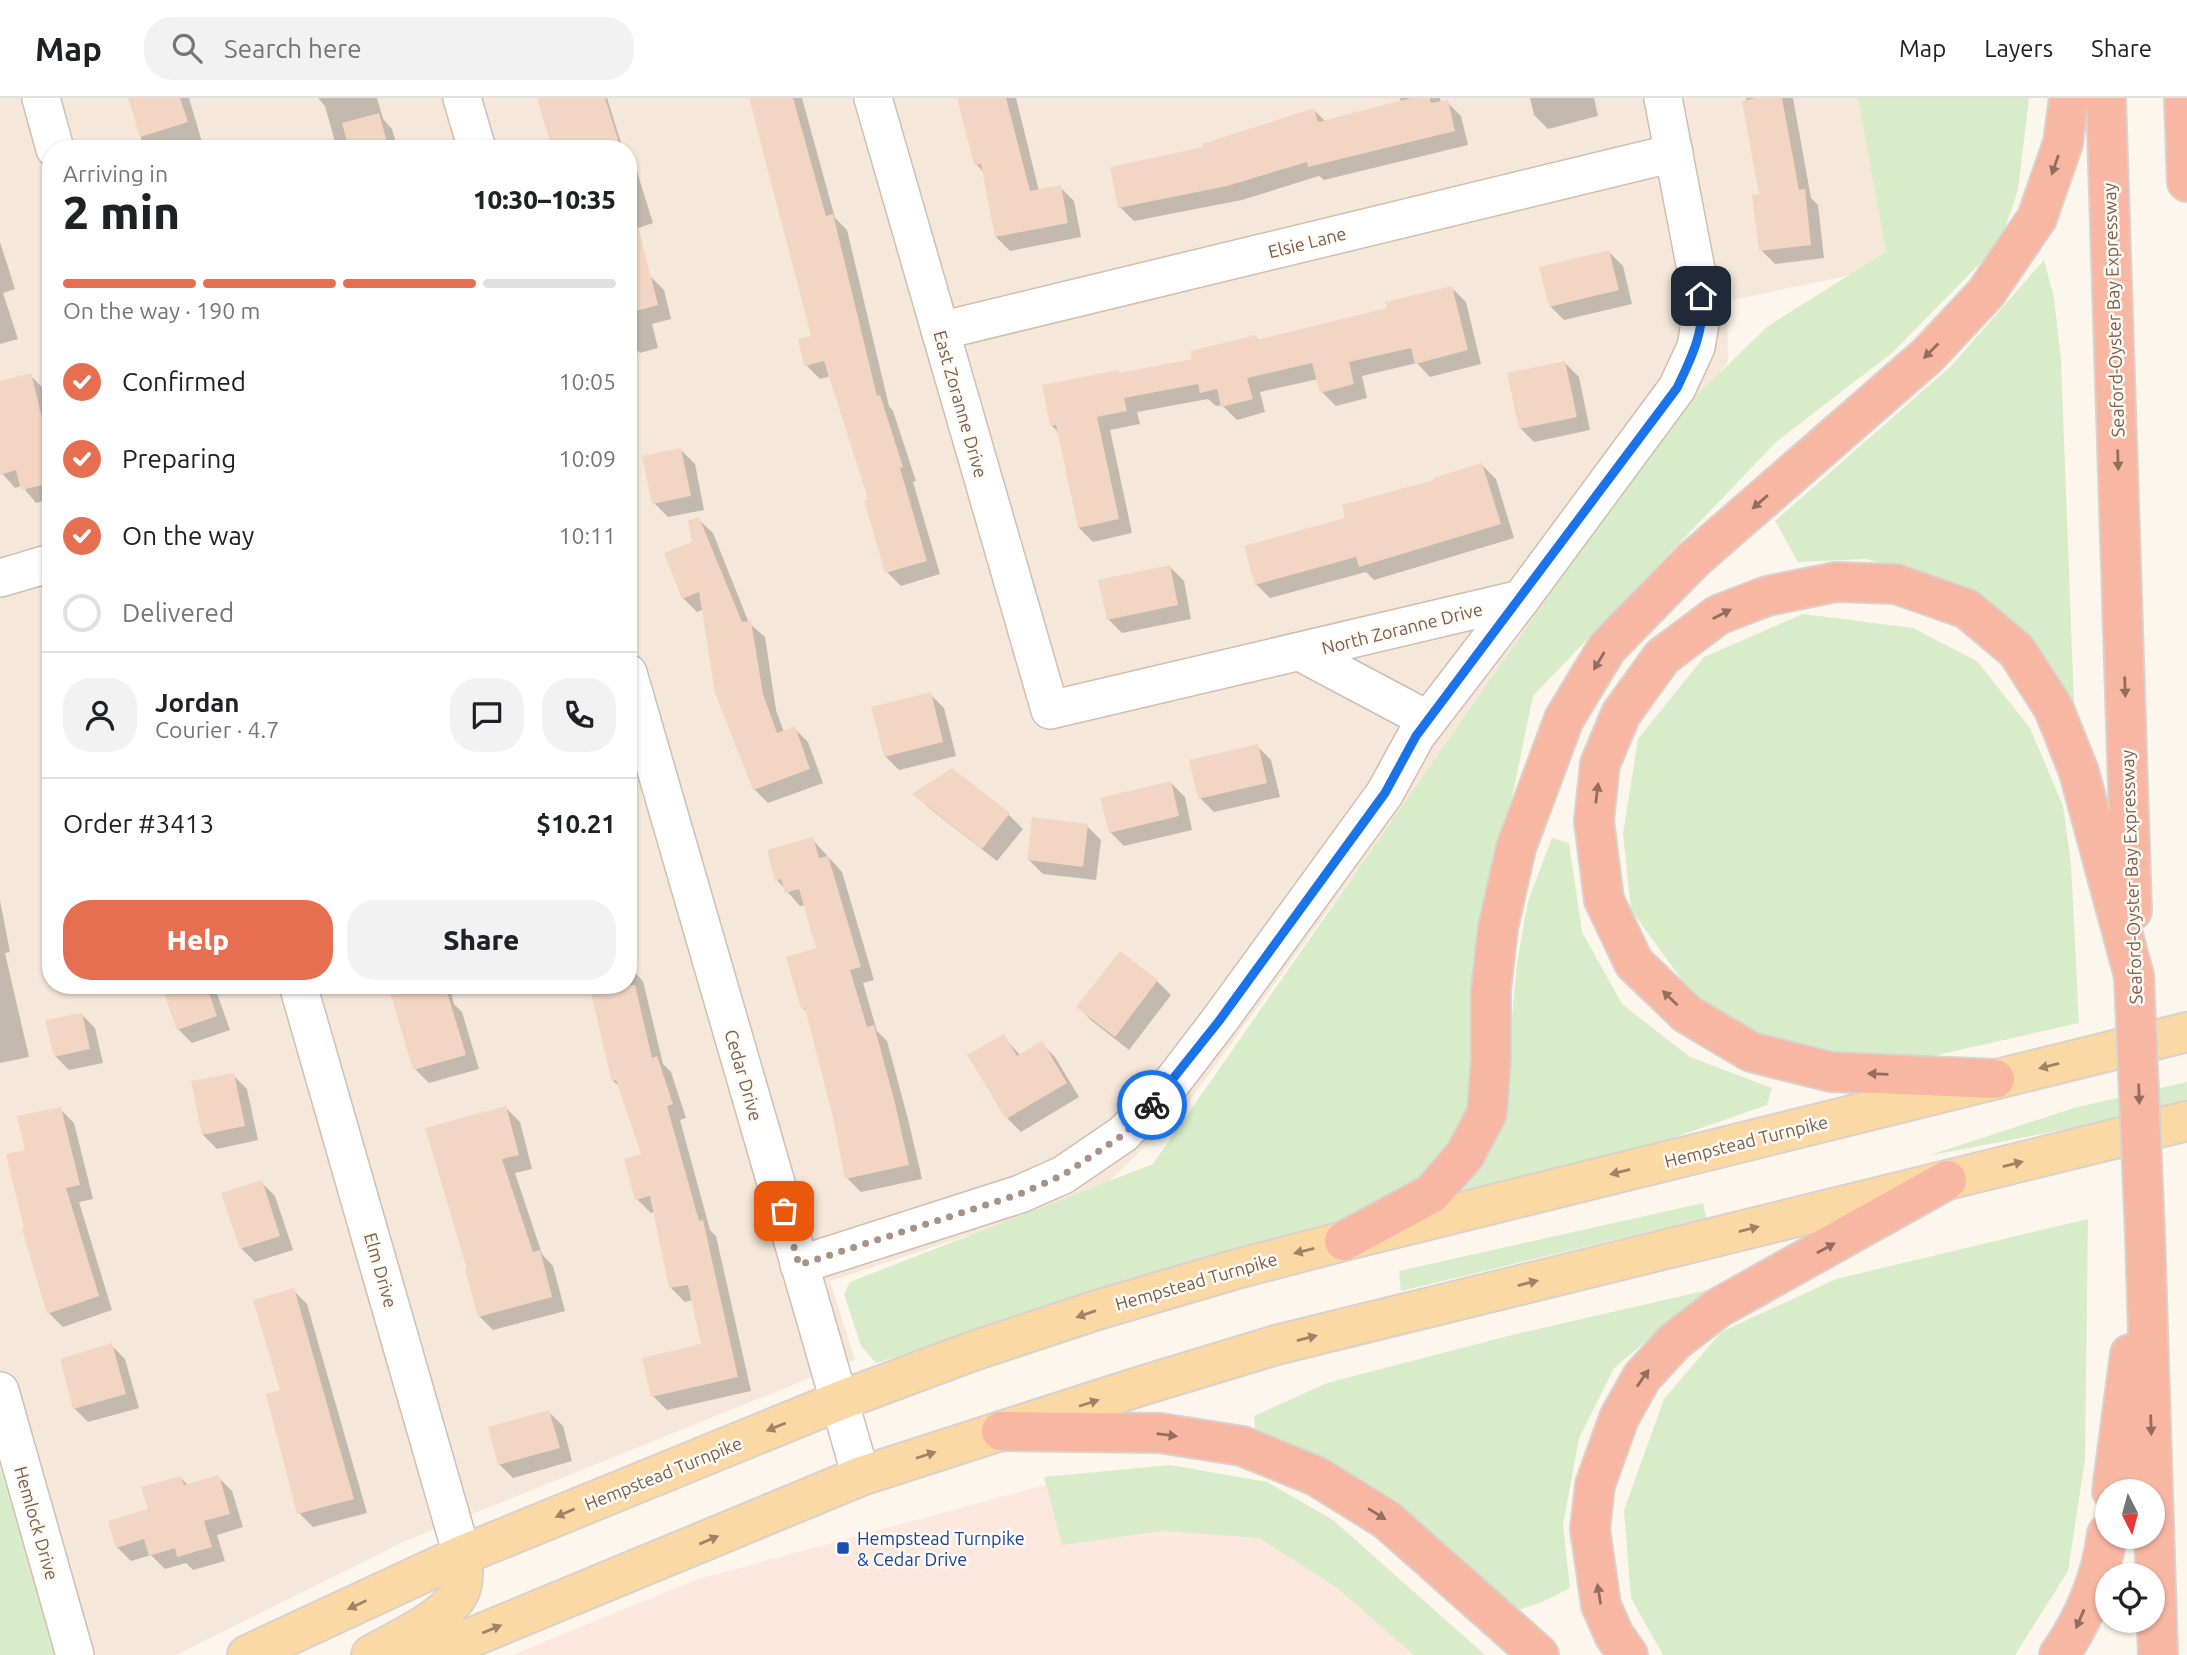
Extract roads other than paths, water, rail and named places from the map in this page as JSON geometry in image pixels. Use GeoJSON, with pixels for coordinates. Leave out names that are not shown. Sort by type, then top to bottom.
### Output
{"type":"FeatureCollection","features":[{"type":"Feature","properties":{"kind":"highway"},"geometry":{"type":"LineString","coordinates":[[1344,1241],[1431,1194],[1465,1155],[1487,1113],[1491,1059],[1491,990],[1498,928],[1516,848],[1564,719],[1607,648],[1693,560],[1928,355],[1986,293],[2037,218],[2063,143],[2069,98]]}},
{"type":"Feature","properties":{"kind":"highway","name":"Seaford-Oyster Bay Expressway"},"geometry":{"type":"LineString","coordinates":[[2106,98],[2158,1655]]}},
{"type":"Feature","properties":{"kind":"highway"},"geometry":{"type":"LineString","coordinates":[[2184,98],[2187,182]]}},
{"type":"Feature","properties":{"kind":"highway"},"geometry":{"type":"LineString","coordinates":[[1995,1079],[1831,1072],[1751,1052],[1687,1014],[1634,963],[1604,900],[1594,821],[1600,764],[1621,714],[1662,657],[1718,615],[1767,596],[1836,582],[1896,584],[1967,609],[2017,651],[2054,709],[2079,772],[2134,976]]}},
{"type":"Feature","properties":{"kind":"highway"},"geometry":{"type":"LineString","coordinates":[[1628,1655],[1614,1635],[1601,1605],[1590,1529],[1595,1485],[1619,1418],[1642,1377],[1675,1341],[1718,1308],[1947,1180]]}},
{"type":"Feature","properties":{"kind":"highway"},"geometry":{"type":"LineString","coordinates":[[2114,1479],[2145,1234]]}},
{"type":"Feature","properties":{"kind":"highway"},"geometry":{"type":"LineString","coordinates":[[1001,1431],[1160,1433],[1242,1446],[1316,1476],[1387,1520],[1539,1655]]}},
{"type":"Feature","properties":{"kind":"highway"},"geometry":{"type":"LineString","coordinates":[[2059,1655],[2073,1636],[2103,1563],[2105,1549]]}},
{"type":"Feature","properties":{"kind":"main road","name":"Hempstead Turnpike"},"geometry":{"type":"LineString","coordinates":[[247,1655],[462,1555],[839,1401],[973,1351],[1097,1310],[1344,1241],[2187,1032]]}},
{"type":"Feature","properties":{"kind":"main road"},"geometry":{"type":"LineString","coordinates":[[429,1655],[861,1476],[1141,1386],[1276,1345],[2187,1121]]}},
{"type":"Feature","properties":{"kind":"main road"},"geometry":{"type":"LineString","coordinates":[[370,1655],[446,1611],[456,1600],[461,1587],[462,1555]]}},
{"type":"Feature","properties":{"kind":"street"},"geometry":{"type":"LineString","coordinates":[[41,98],[53,140]]}},
{"type":"Feature","properties":{"kind":"street"},"geometry":{"type":"LineString","coordinates":[[462,98],[474,140]]}},
{"type":"Feature","properties":{"kind":"street","name":"East Zoranne Drive"},"geometry":{"type":"LineString","coordinates":[[873,98],[1050,710]]}},
{"type":"Feature","properties":{"kind":"street"},"geometry":{"type":"LineString","coordinates":[[799,1265],[1020,1194],[1063,1175],[1123,1135],[1163,1094],[1219,1021],[1385,793],[1416,736],[1677,388],[1696,347],[1703,306],[1663,98]]}},
{"type":"Feature","properties":{"kind":"street","name":"Elsie Lane"},"geometry":{"type":"LineString","coordinates":[[940,331],[1674,153]]}},
{"type":"Feature","properties":{"kind":"street"},"geometry":{"type":"LineString","coordinates":[[0,578],[42,566]]}},
{"type":"Feature","properties":{"kind":"street","name":"North Zoranne Drive"},"geometry":{"type":"LineString","coordinates":[[1050,710],[1521,599]]}},
{"type":"Feature","properties":{"kind":"street","name":"North Zoranne Drive"},"geometry":{"type":"LineString","coordinates":[[1300,652],[1428,720]]}},
{"type":"Feature","properties":{"kind":"street","name":"Cedar Drive"},"geometry":{"type":"LineString","coordinates":[[637,704],[861,1476]]}},
{"type":"Feature","properties":{"kind":"street","name":"Elm Drive"},"geometry":{"type":"LineString","coordinates":[[301,994],[462,1555]]}},
{"type":"Feature","properties":{"kind":"street","name":"Hemlock Drive"},"geometry":{"type":"LineString","coordinates":[[0,1391],[75,1655]]}},
{"type":"Feature","properties":{"kind":"place","name":"Hempstead Turnpike & Cedar Drive"},"geometry":{"type":"Point","coordinates":[843,1548]}}]}
